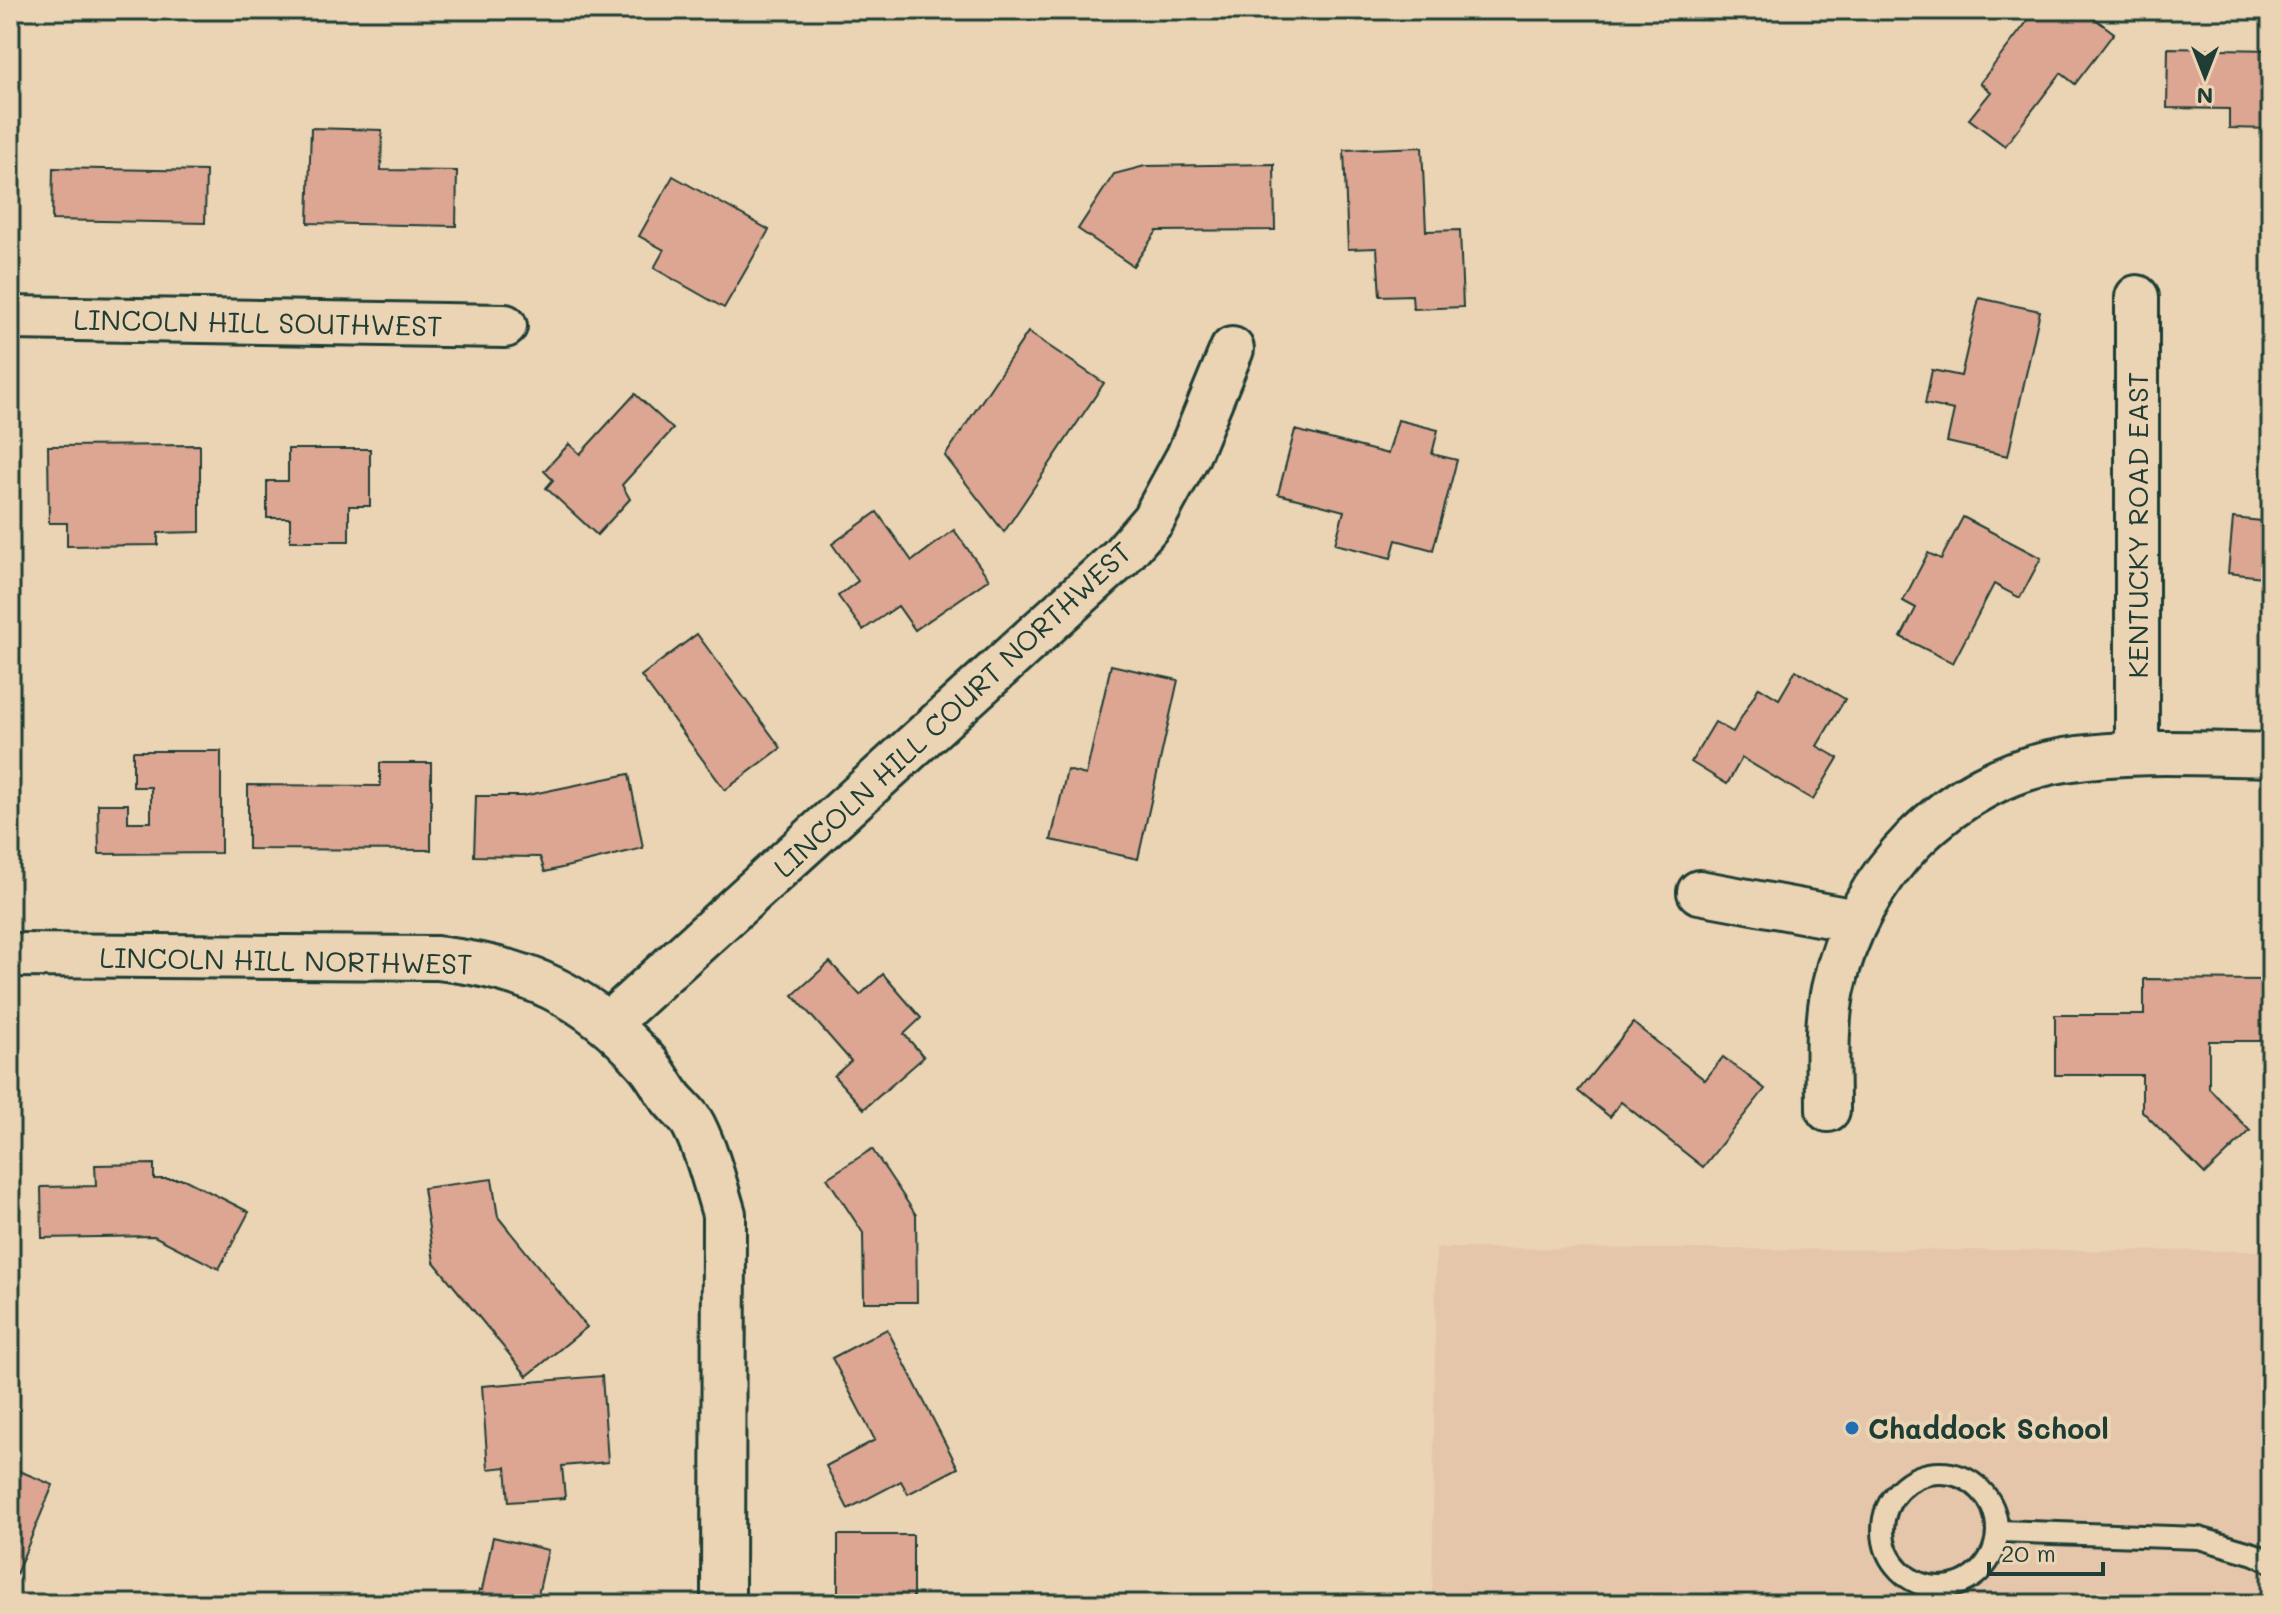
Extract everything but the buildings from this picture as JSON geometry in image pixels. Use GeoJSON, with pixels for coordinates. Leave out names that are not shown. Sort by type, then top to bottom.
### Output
{"type":"FeatureCollection","features":[{"type":"Feature","properties":{"kind":"street","name":"KENTUCKY ROAD EAST"},"geometry":{"type":"LineString","coordinates":[[2137,297],[2137,753]]}},
{"type":"Feature","properties":{"kind":"street","name":"LINCOLN HILL SOUTHWEST"},"geometry":{"type":"LineString","coordinates":[[10,318],[505,326]]}},
{"type":"Feature","properties":{"kind":"street","name":"LINCOLN HILL COURT NORTHWEST"},"geometry":{"type":"LineString","coordinates":[[609,1023],[1121,557],[1153,520],[1188,456],[1232,349]]}},
{"type":"Feature","properties":{"kind":"street"},"geometry":{"type":"LineString","coordinates":[[1828,1110],[1828,1031],[1832,991],[1842,953],[1856,921],[1891,863],[1918,834],[1948,810],[1994,782],[2063,760],[2137,753],[2271,755]]}},
{"type":"Feature","properties":{"kind":"street"},"geometry":{"type":"LineString","coordinates":[[1699,892],[1856,921]]}},
{"type":"Feature","properties":{"kind":"street","name":"LINCOLN HILL NORTHWEST"},"geometry":{"type":"LineString","coordinates":[[10,955],[437,958],[480,963],[525,975],[564,993],[609,1023],[649,1065],[692,1122],[707,1155],[724,1214],[723,1597]]}},
{"type":"Feature","properties":{"kind":"lane"},"geometry":{"type":"LineString","coordinates":[[1936,1473],[1948,1473],[1969,1480],[1986,1495],[1995,1512],[1998,1531],[1994,1551],[1983,1569],[1964,1583],[1939,1588],[1917,1583],[1899,1570],[1888,1552],[1883,1533],[1886,1511],[1896,1493],[1913,1479],[1936,1473]]}},
{"type":"Feature","properties":{"kind":"lane"},"geometry":{"type":"LineString","coordinates":[[1998,1531],[2199,1538],[2271,1562]]}},
{"type":"Feature","properties":{"kind":"shaded area","name":"Chaddock School"},"geometry":{"type":"Polygon","coordinates":[[[1436,1248],[2271,1251],[2271,1604],[1432,1604],[1436,1248]]]}},
{"type":"Feature","properties":{"kind":"place","name":"Chaddock School"},"geometry":{"type":"Point","coordinates":[1852,1428]}}]}
